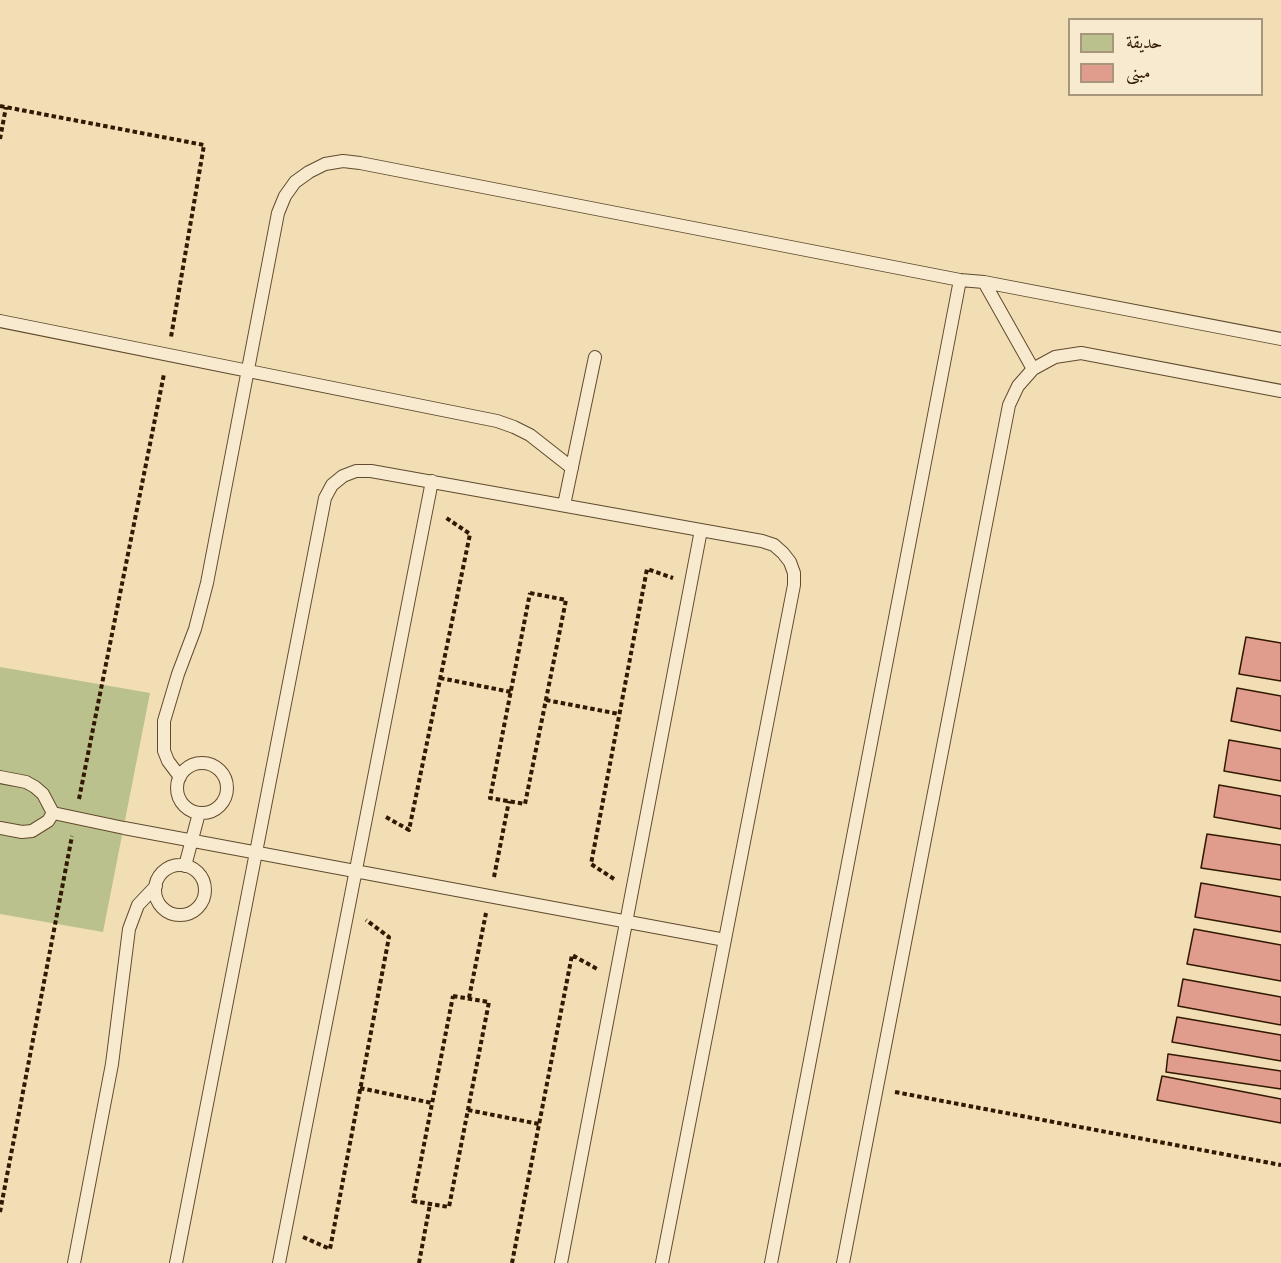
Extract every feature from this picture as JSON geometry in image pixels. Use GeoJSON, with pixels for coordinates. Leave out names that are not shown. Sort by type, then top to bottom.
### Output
{"type":"FeatureCollection","features":[{"type":"Feature","properties":{"kind":"lane"},"geometry":{"type":"LineString","coordinates":[[180,777],[164,751],[164,721],[195,629],[207,583],[278,213],[285,196],[295,182],[325,165],[343,161],[960,280],[984,282],[1281,339]]}},
{"type":"Feature","properties":{"kind":"lane"},"geometry":{"type":"LineString","coordinates":[[771,1263],[960,280]]}},
{"type":"Feature","properties":{"kind":"lane"},"geometry":{"type":"LineString","coordinates":[[984,282],[1033,369]]}},
{"type":"Feature","properties":{"kind":"lane"},"geometry":{"type":"LineString","coordinates":[[0,321],[248,370],[514,427],[530,435],[572,468]]}},
{"type":"Feature","properties":{"kind":"lane"},"geometry":{"type":"LineString","coordinates":[[843,1263],[1009,405],[1018,386],[1033,369],[1055,357],[1081,353],[1281,391]]}},
{"type":"Feature","properties":{"kind":"lane"},"geometry":{"type":"LineString","coordinates":[[564,505],[595,357]]}},
{"type":"Feature","properties":{"kind":"lane"},"geometry":{"type":"LineString","coordinates":[[176,1263],[325,498],[332,485],[343,476],[356,471],[371,471],[432,481],[762,541],[774,546],[790,562],[795,585],[662,1263]]}},
{"type":"Feature","properties":{"kind":"lane"},"geometry":{"type":"LineString","coordinates":[[279,1263],[432,481]]}},
{"type":"Feature","properties":{"kind":"lane"},"geometry":{"type":"LineString","coordinates":[[561,1263],[701,530]]}},
{"type":"Feature","properties":{"kind":"lane"},"geometry":{"type":"LineString","coordinates":[[204,764],[213,766],[221,772],[226,781],[227,790],[224,800],[218,807],[210,812],[198,813],[183,805],[178,796],[177,787],[180,777],[186,770],[194,765],[204,764]]}},
{"type":"Feature","properties":{"kind":"lane"},"geometry":{"type":"LineString","coordinates":[[0,777],[26,782],[35,787],[43,794],[53,813],[725,940]]}},
{"type":"Feature","properties":{"kind":"lane"},"geometry":{"type":"LineString","coordinates":[[0,828],[32,831],[48,821],[53,813]]}},
{"type":"Feature","properties":{"kind":"lane"},"geometry":{"type":"LineString","coordinates":[[185,866],[198,813]]}},
{"type":"Feature","properties":{"kind":"lane"},"geometry":{"type":"LineString","coordinates":[[175,866],[185,866],[194,869],[201,876],[205,885],[205,895],[195,911],[185,915],[176,915],[159,904],[156,886],[159,877],[166,870],[175,866]]}},
{"type":"Feature","properties":{"kind":"lane"},"geometry":{"type":"LineString","coordinates":[[74,1263],[112,1064],[129,929],[138,904],[156,886]]}},
{"type":"Feature","properties":{"kind":"path"},"geometry":{"type":"LineString","coordinates":[[0,106],[204,145],[168,354],[0,1212]]}},
{"type":"Feature","properties":{"kind":"path"},"geometry":{"type":"LineString","coordinates":[[0,140],[6,107]]}},
{"type":"Feature","properties":{"kind":"path"},"geometry":{"type":"LineString","coordinates":[[368,807],[408,830],[470,534],[427,505]]}},
{"type":"Feature","properties":{"kind":"path"},"geometry":{"type":"LineString","coordinates":[[632,890],[591,864],[647,569],[690,585]]}},
{"type":"Feature","properties":{"kind":"path"},"geometry":{"type":"LineString","coordinates":[[530,593],[566,600],[525,804],[490,798],[511,693],[530,593]]}},
{"type":"Feature","properties":{"kind":"path"},"geometry":{"type":"LineString","coordinates":[[440,678],[511,693]]}},
{"type":"Feature","properties":{"kind":"path"},"geometry":{"type":"LineString","coordinates":[[546,700],[619,714]]}},
{"type":"Feature","properties":{"kind":"path"},"geometry":{"type":"LineString","coordinates":[[285,1230],[330,1249],[389,937],[348,907]]}},
{"type":"Feature","properties":{"kind":"path"},"geometry":{"type":"LineString","coordinates":[[512,1263],[572,955],[615,980]]}},
{"type":"Feature","properties":{"kind":"path"},"geometry":{"type":"LineString","coordinates":[[453,996],[489,1002],[449,1208],[412,1201],[432,1103],[453,996]]}},
{"type":"Feature","properties":{"kind":"path"},"geometry":{"type":"LineString","coordinates":[[360,1088],[432,1103]]}},
{"type":"Feature","properties":{"kind":"path"},"geometry":{"type":"LineString","coordinates":[[877,1088],[1281,1166]]}},
{"type":"Feature","properties":{"kind":"path"},"geometry":{"type":"LineString","coordinates":[[468,1110],[539,1124]]}},
{"type":"Feature","properties":{"kind":"path"},"geometry":{"type":"LineString","coordinates":[[419,1263],[430,1204]]}},
{"type":"Feature","properties":{"kind":"green space"},"geometry":{"type":"Polygon","coordinates":[[[0,667],[150,693],[103,932],[0,914],[0,667]]]}},
{"type":"Feature","properties":{"kind":"building"},"geometry":{"type":"Polygon","coordinates":[[[1246,637],[1281,643],[1281,681],[1239,674],[1246,637]]]}},
{"type":"Feature","properties":{"kind":"building"},"geometry":{"type":"Polygon","coordinates":[[[1237,688],[1281,696],[1281,731],[1231,721],[1237,688]]]}},
{"type":"Feature","properties":{"kind":"building"},"geometry":{"type":"Polygon","coordinates":[[[1229,740],[1281,749],[1281,781],[1224,771],[1229,740]]]}},
{"type":"Feature","properties":{"kind":"building"},"geometry":{"type":"Polygon","coordinates":[[[1219,785],[1281,796],[1281,829],[1214,817],[1219,785]]]}},
{"type":"Feature","properties":{"kind":"building"},"geometry":{"type":"Polygon","coordinates":[[[1207,834],[1281,845],[1281,880],[1201,868],[1207,834]]]}},
{"type":"Feature","properties":{"kind":"building"},"geometry":{"type":"Polygon","coordinates":[[[1201,883],[1281,897],[1281,932],[1195,917],[1201,883]]]}},
{"type":"Feature","properties":{"kind":"building"},"geometry":{"type":"Polygon","coordinates":[[[1194,929],[1281,945],[1281,981],[1187,964],[1194,929]]]}},
{"type":"Feature","properties":{"kind":"building"},"geometry":{"type":"Polygon","coordinates":[[[1183,979],[1281,997],[1281,1025],[1178,1006],[1183,979]]]}},
{"type":"Feature","properties":{"kind":"building"},"geometry":{"type":"Polygon","coordinates":[[[1177,1017],[1281,1035],[1281,1061],[1172,1042],[1177,1017]]]}},
{"type":"Feature","properties":{"kind":"building"},"geometry":{"type":"Polygon","coordinates":[[[1168,1054],[1281,1071],[1281,1089],[1166,1072],[1168,1054]]]}},
{"type":"Feature","properties":{"kind":"building"},"geometry":{"type":"Polygon","coordinates":[[[1162,1076],[1281,1099],[1281,1123],[1157,1100],[1162,1076]]]}}]}
